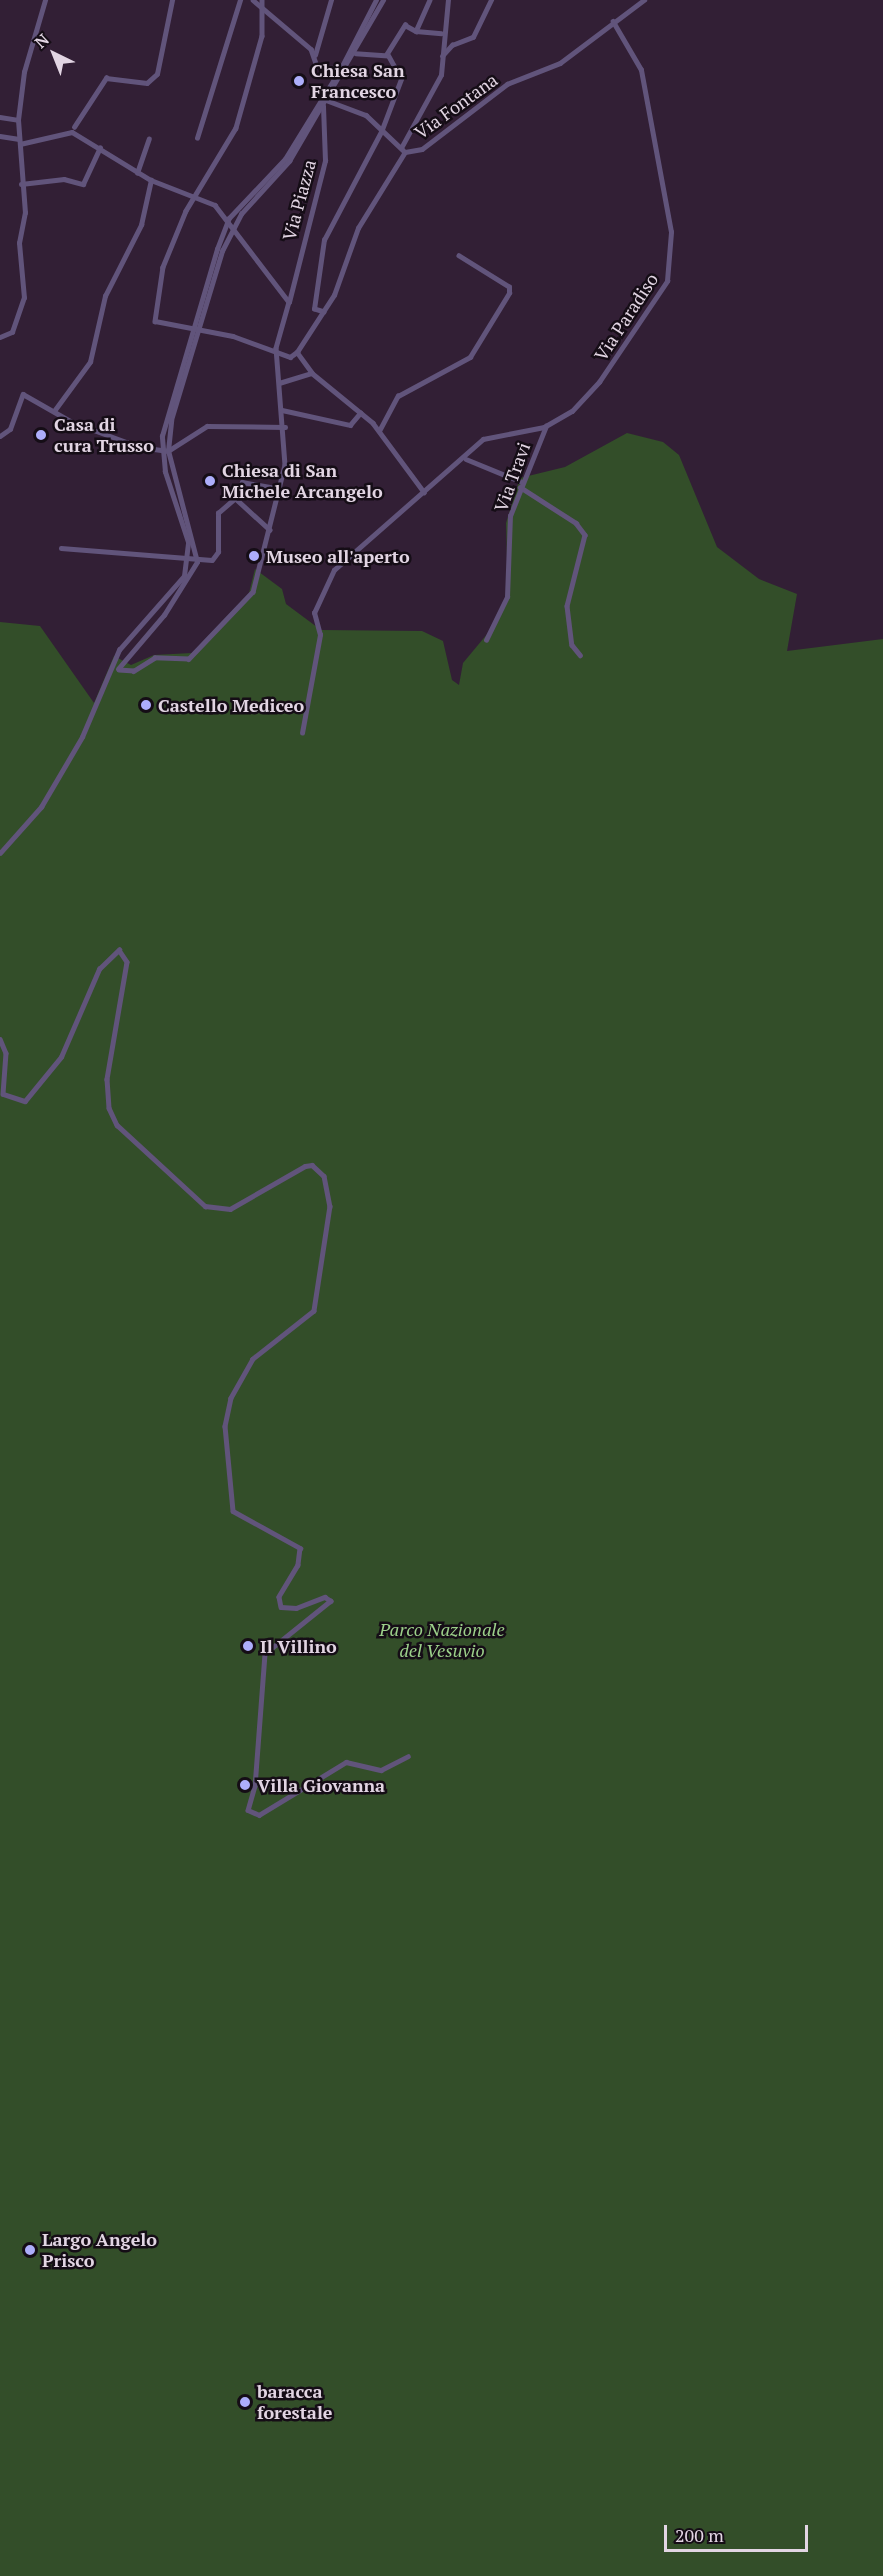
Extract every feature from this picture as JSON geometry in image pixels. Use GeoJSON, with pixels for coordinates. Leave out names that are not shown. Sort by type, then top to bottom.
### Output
{"type":"FeatureCollection","features":[{"type":"Feature","properties":{"kind":"street"},"geometry":{"type":"LineString","coordinates":[[0,338],[12,332],[24,298],[18,120],[24,72],[45,0]]}},
{"type":"Feature","properties":{"kind":"street"},"geometry":{"type":"LineString","coordinates":[[75,127],[106,78],[147,83],[157,74],[172,0]]}},
{"type":"Feature","properties":{"kind":"street"},"geometry":{"type":"LineString","coordinates":[[197,138],[240,0]]}},
{"type":"Feature","properties":{"kind":"street"},"geometry":{"type":"LineString","coordinates":[[254,0],[261,2],[315,55]]}},
{"type":"Feature","properties":{"kind":"street"},"geometry":{"type":"LineString","coordinates":[[331,0],[315,55],[317,66],[344,69]]}},
{"type":"Feature","properties":{"kind":"street"},"geometry":{"type":"LineString","coordinates":[[197,562],[168,451],[171,420],[233,225],[284,168],[344,69],[376,0]]}},
{"type":"Feature","properties":{"kind":"street"},"geometry":{"type":"LineString","coordinates":[[0,853],[46,798],[127,638],[184,576],[189,562],[161,450],[192,330],[229,218],[280,166],[356,54],[383,0]]}},
{"type":"Feature","properties":{"kind":"street"},"geometry":{"type":"LineString","coordinates":[[416,31],[430,0]]}},
{"type":"Feature","properties":{"kind":"street"},"geometry":{"type":"LineString","coordinates":[[297,352],[324,312],[358,228],[436,87],[442,57],[441,33],[448,0]]}},
{"type":"Feature","properties":{"kind":"street"},"geometry":{"type":"LineString","coordinates":[[442,57],[452,45],[473,37],[491,0]]}},
{"type":"Feature","properties":{"kind":"street","name":"Via Fontana"},"geometry":{"type":"LineString","coordinates":[[403,150],[422,149],[507,84],[560,63],[644,0]]}},
{"type":"Feature","properties":{"kind":"street"},"geometry":{"type":"LineString","coordinates":[[261,2],[262,36],[236,128],[204,185],[196,194],[163,267],[155,321],[200,330],[276,354],[297,352]]}},
{"type":"Feature","properties":{"kind":"street","name":"Via Paradiso"},"geometry":{"type":"LineString","coordinates":[[302,733],[320,634],[314,613],[334,570],[424,492],[432,479],[466,459],[488,436],[546,426],[572,411],[599,382],[658,298],[672,262],[641,70],[614,22]]}},
{"type":"Feature","properties":{"kind":"street"},"geometry":{"type":"LineString","coordinates":[[386,55],[405,25],[416,31],[441,33]]}},
{"type":"Feature","properties":{"kind":"street"},"geometry":{"type":"LineString","coordinates":[[356,54],[386,55]]}},
{"type":"Feature","properties":{"kind":"street"},"geometry":{"type":"LineString","coordinates":[[324,312],[314,309],[324,240],[381,132],[401,79],[386,55]]}},
{"type":"Feature","properties":{"kind":"street"},"geometry":{"type":"LineString","coordinates":[[324,102],[366,115],[381,132],[403,150]]}},
{"type":"Feature","properties":{"kind":"street","name":"Via Piazza"},"geometry":{"type":"LineString","coordinates":[[119,670],[134,671],[155,658],[185,660],[194,654],[252,592],[270,530],[276,488],[285,465],[285,427],[276,354],[325,160],[324,102]]}},
{"type":"Feature","properties":{"kind":"street"},"geometry":{"type":"LineString","coordinates":[[0,117],[18,120]]}},
{"type":"Feature","properties":{"kind":"street"},"geometry":{"type":"LineString","coordinates":[[0,136],[19,142],[72,132],[137,173],[196,194],[229,218],[289,302]]}},
{"type":"Feature","properties":{"kind":"street"},"geometry":{"type":"LineString","coordinates":[[137,173],[149,139]]}},
{"type":"Feature","properties":{"kind":"street"},"geometry":{"type":"LineString","coordinates":[[21,184],[64,179],[83,184],[100,148]]}},
{"type":"Feature","properties":{"kind":"street"},"geometry":{"type":"LineString","coordinates":[[54,411],[90,362],[105,296],[141,225],[152,180]]}},
{"type":"Feature","properties":{"kind":"street"},"geometry":{"type":"LineString","coordinates":[[379,431],[398,396],[470,357],[509,293],[509,287],[459,256]]}},
{"type":"Feature","properties":{"kind":"street"},"geometry":{"type":"LineString","coordinates":[[297,352],[312,373],[379,431],[424,492]]}},
{"type":"Feature","properties":{"kind":"street"},"geometry":{"type":"LineString","coordinates":[[279,383],[312,373]]}},
{"type":"Feature","properties":{"kind":"street"},"geometry":{"type":"LineString","coordinates":[[0,436],[9,429],[23,394],[54,411],[127,443],[168,451],[207,426],[285,427]]}},
{"type":"Feature","properties":{"kind":"street"},"geometry":{"type":"LineString","coordinates":[[282,410],[350,425],[360,413]]}},
{"type":"Feature","properties":{"kind":"street","name":"Via Travi"},"geometry":{"type":"LineString","coordinates":[[486,640],[507,597],[509,527],[521,485],[546,426]]}},
{"type":"Feature","properties":{"kind":"street"},"geometry":{"type":"LineString","coordinates":[[466,459],[521,485],[576,523],[585,535],[567,606],[572,645],[580,655]]}},
{"type":"Feature","properties":{"kind":"street"},"geometry":{"type":"LineString","coordinates":[[61,548],[189,562],[216,557],[216,517],[235,498],[247,480],[276,488]]}},
{"type":"Feature","properties":{"kind":"street"},"geometry":{"type":"LineString","coordinates":[[235,498],[270,530]]}},
{"type":"Feature","properties":{"kind":"street"},"geometry":{"type":"LineString","coordinates":[[114,664],[119,670],[197,562]]}},
{"type":"Feature","properties":{"kind":"street"},"geometry":{"type":"LineString","coordinates":[[0,1039],[6,1053],[3,1094],[25,1101],[61,1057],[99,969],[119,950],[126,962],[107,1079],[109,1108],[117,1125],[205,1206],[230,1209],[312,1165],[328,1188],[314,1311],[253,1359],[231,1398],[225,1426],[233,1511],[300,1548],[298,1565],[279,1597],[281,1607],[296,1608],[326,1597],[331,1601],[265,1654],[254,1781],[248,1803],[254,1816],[346,1762],[381,1770],[408,1756]]}},
{"type":"Feature","properties":{"kind":"green space","name":"Parco Nazionale del Vesuvio"},"geometry":{"type":"Polygon","coordinates":[[[627,433],[663,442],[679,455],[717,547],[759,579],[797,594],[787,651],[883,639],[883,2576],[0,2576],[0,622],[40,626],[94,703],[114,656],[131,665],[154,655],[192,653],[249,593],[255,569],[282,589],[286,604],[321,630],[422,631],[443,641],[452,680],[459,685],[463,663],[493,627],[508,593],[506,523],[520,478],[565,467],[627,433]]]}},
{"type":"Feature","properties":{"kind":"place","name":"Chiesa San Francesco"},"geometry":{"type":"Point","coordinates":[299,81]}},
{"type":"Feature","properties":{"kind":"place","name":"Casa di cura Trusso"},"geometry":{"type":"Point","coordinates":[41,435]}},
{"type":"Feature","properties":{"kind":"place","name":"Chiesa di San Michele Arcangelo"},"geometry":{"type":"Point","coordinates":[210,481]}},
{"type":"Feature","properties":{"kind":"place","name":"Museo all'aperto"},"geometry":{"type":"Point","coordinates":[254,556]}},
{"type":"Feature","properties":{"kind":"place","name":"Castello Mediceo"},"geometry":{"type":"Point","coordinates":[146,705]}},
{"type":"Feature","properties":{"kind":"place","name":"Il Villino"},"geometry":{"type":"Point","coordinates":[248,1646]}},
{"type":"Feature","properties":{"kind":"place","name":"Villa Giovanna"},"geometry":{"type":"Point","coordinates":[245,1785]}},
{"type":"Feature","properties":{"kind":"place","name":"Largo Angelo Prisco"},"geometry":{"type":"Point","coordinates":[30,2250]}},
{"type":"Feature","properties":{"kind":"place","name":"baracca forestale"},"geometry":{"type":"Point","coordinates":[245,2402]}}]}
